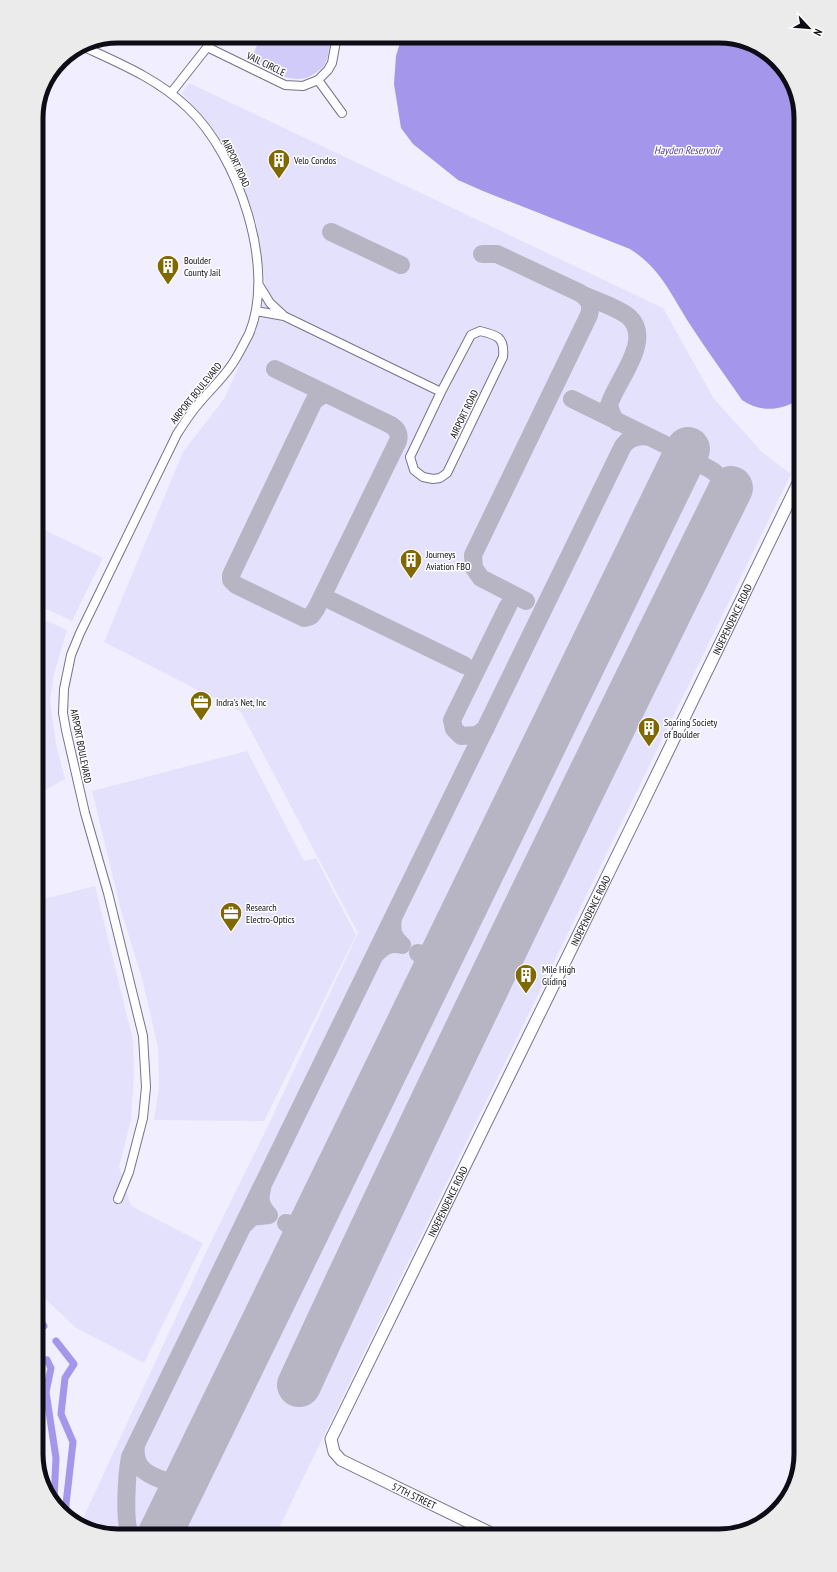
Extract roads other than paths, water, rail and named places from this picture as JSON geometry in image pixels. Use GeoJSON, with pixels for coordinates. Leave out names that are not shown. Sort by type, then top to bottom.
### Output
{"type":"FeatureCollection","features":[{"type":"Feature","properties":{"kind":"street"},"geometry":{"type":"LineString","coordinates":[[171,94],[210,43]]}},
{"type":"Feature","properties":{"kind":"street"},"geometry":{"type":"LineString","coordinates":[[336,43],[332,63],[326,73],[318,80],[342,113]]}},
{"type":"Feature","properties":{"kind":"street","name":"VAIL CIRCLE"},"geometry":{"type":"LineString","coordinates":[[207,47],[285,85],[303,86],[318,80]]}},
{"type":"Feature","properties":{"kind":"street","name":"AIRPORT ROAD"},"geometry":{"type":"LineString","coordinates":[[89,49],[148,77],[188,108],[205,126],[227,162],[238,186],[253,238],[257,256],[259,285],[256,311],[284,316],[441,392]]}},
{"type":"Feature","properties":{"kind":"street","name":"AIRPORT ROAD"},"geometry":{"type":"LineString","coordinates":[[259,285],[270,303],[284,316]]}},
{"type":"Feature","properties":{"kind":"street","name":"AIRPORT BOULEVARD"},"geometry":{"type":"LineString","coordinates":[[118,1199],[129,1172],[143,1118],[146,1087],[143,1036],[108,893],[85,813],[66,730],[63,702],[66,672],[71,655],[93,604],[176,434],[188,417],[234,363],[249,332],[256,311]]}},
{"type":"Feature","properties":{"kind":"street","name":"AIRPORT ROAD"},"geometry":{"type":"LineString","coordinates":[[480,331],[498,337],[503,343],[503,357],[447,473],[440,478],[433,479],[423,477],[414,470],[410,457],[441,392],[471,335],[480,331]]}},
{"type":"Feature","properties":{"kind":"street","name":"INDEPENDENCE ROAD"},"geometry":{"type":"LineString","coordinates":[[334,1452],[331,1439],[333,1433],[526,1042],[794,491]]}},
{"type":"Feature","properties":{"kind":"street","name":"57TH STREET"},"geometry":{"type":"LineString","coordinates":[[334,1452],[341,1460],[479,1529]]}},
{"type":"Feature","properties":{"kind":"water","name":"Hayden Reservoir"},"geometry":{"type":"Polygon","coordinates":[[[400,43],[724,43],[734,44],[748,49],[772,65],[788,89],[793,103],[794,118],[794,402],[779,408],[764,409],[742,400],[697,335],[658,274],[650,265],[630,249],[458,180],[413,144],[401,128],[394,84],[396,56],[400,43]]]}},
{"type":"Feature","properties":{"kind":"waterway"},"geometry":{"type":"LineString","coordinates":[[56,1341],[74,1364],[65,1378],[61,1414],[73,1442],[66,1508]]}},
{"type":"Feature","properties":{"kind":"waterway"},"geometry":{"type":"LineString","coordinates":[[47,1360],[51,1368],[46,1392],[56,1458],[54,1493]]}},
{"type":"Feature","properties":{"kind":"place","name":"Velo Condos"},"geometry":{"type":"Point","coordinates":[279,180]}},
{"type":"Feature","properties":{"kind":"place","name":"Boulder County Jail"},"geometry":{"type":"Point","coordinates":[168,286]}},
{"type":"Feature","properties":{"kind":"place","name":"Journeys Aviation FBO"},"geometry":{"type":"Point","coordinates":[411,580]}},
{"type":"Feature","properties":{"kind":"place","name":"Indra's Net, Inc"},"geometry":{"type":"Point","coordinates":[201,722]}},
{"type":"Feature","properties":{"kind":"place","name":"Soaring Society of Boulder"},"geometry":{"type":"Point","coordinates":[649,748]}},
{"type":"Feature","properties":{"kind":"place","name":"Research Electro-Optics"},"geometry":{"type":"Point","coordinates":[231,932]}},
{"type":"Feature","properties":{"kind":"place","name":"Mile High Gliding"},"geometry":{"type":"Point","coordinates":[526,994]}}]}
